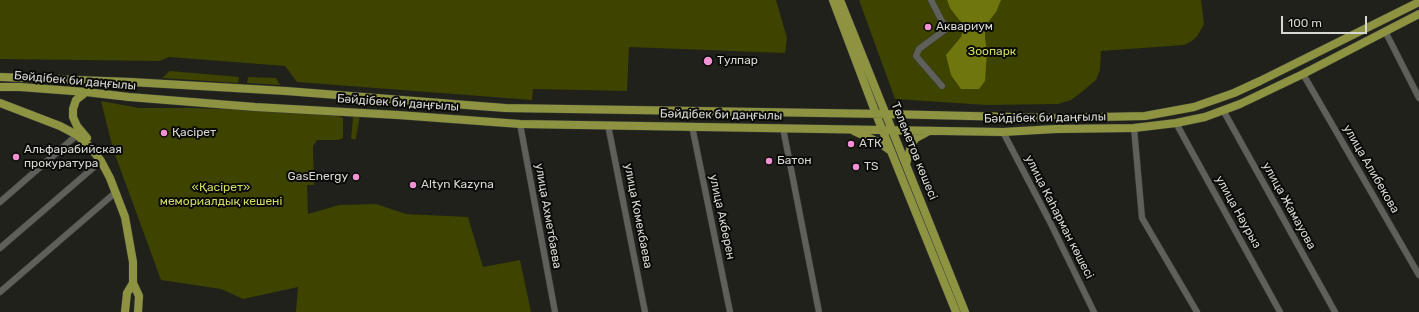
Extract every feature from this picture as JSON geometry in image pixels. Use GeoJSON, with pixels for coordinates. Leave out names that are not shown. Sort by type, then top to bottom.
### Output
{"type":"FeatureCollection","features":[{"type":"Feature","properties":{"kind":"main road","name":"Төлеметов көшесі"},"geometry":{"type":"LineString","coordinates":[[833,0],[876,114],[956,312]]}},
{"type":"Feature","properties":{"kind":"main road","name":"Төлеметов көшесі"},"geometry":{"type":"LineString","coordinates":[[840,0],[965,312]]}},
{"type":"Feature","properties":{"kind":"main road","name":"Бәйдібек би даңғылы"},"geometry":{"type":"LineString","coordinates":[[0,77],[144,82],[286,91],[505,108],[1056,118],[1145,116],[1194,108],[1234,92],[1260,81],[1419,2]]}},
{"type":"Feature","properties":{"kind":"main road","name":"Бәйдібек би даңғылы"},"geometry":{"type":"LineString","coordinates":[[0,87],[86,92],[128,97],[231,105],[398,114],[520,124],[1003,132],[1056,129],[1134,128],[1176,123],[1205,117],[1240,104],[1303,74],[1419,14]]}},
{"type":"Feature","properties":{"kind":"main road"},"geometry":{"type":"LineString","coordinates":[[86,92],[76,100],[72,109],[73,117],[81,132],[94,145],[104,159],[120,191],[135,240],[136,253],[133,262]]}},
{"type":"Feature","properties":{"kind":"main road"},"geometry":{"type":"LineString","coordinates":[[0,102],[60,126],[77,135],[90,147],[101,161],[116,192],[124,217],[133,262],[133,283],[139,296],[138,312]]}},
{"type":"Feature","properties":{"kind":"main road"},"geometry":{"type":"LineString","coordinates":[[731,112],[732,127]]}},
{"type":"Feature","properties":{"kind":"main road"},"geometry":{"type":"LineString","coordinates":[[850,129],[870,138],[891,151]]}},
{"type":"Feature","properties":{"kind":"main road"},"geometry":{"type":"LineString","coordinates":[[906,164],[912,143],[916,138],[930,130]]}},
{"type":"Feature","properties":{"kind":"main road"},"geometry":{"type":"LineString","coordinates":[[126,312],[127,293],[133,283]]}},
{"type":"Feature","properties":{"kind":"street"},"geometry":{"type":"LineString","coordinates":[[931,0],[946,29],[919,49],[916,56],[942,86]]}},
{"type":"Feature","properties":{"kind":"street"},"geometry":{"type":"LineString","coordinates":[[1385,31],[1419,98]]}},
{"type":"Feature","properties":{"kind":"street","name":"улица Алибекова"},"geometry":{"type":"LineString","coordinates":[[1303,74],[1419,275]]}},
{"type":"Feature","properties":{"kind":"street","name":"улица Жамауова"},"geometry":{"type":"LineString","coordinates":[[1223,110],[1335,312]]}},
{"type":"Feature","properties":{"kind":"street","name":"улица Наурыз"},"geometry":{"type":"LineString","coordinates":[[1176,123],[1280,312]]}},
{"type":"Feature","properties":{"kind":"street","name":"улица Ахметбаева"},"geometry":{"type":"LineString","coordinates":[[520,124],[555,312]]}},
{"type":"Feature","properties":{"kind":"street","name":"улица Комекбаева"},"geometry":{"type":"LineString","coordinates":[[608,125],[645,312]]}},
{"type":"Feature","properties":{"kind":"street","name":"улица Акберен"},"geometry":{"type":"LineString","coordinates":[[692,126],[730,312]]}},
{"type":"Feature","properties":{"kind":"street"},"geometry":{"type":"LineString","coordinates":[[783,128],[819,312]]}},
{"type":"Feature","properties":{"kind":"street"},"geometry":{"type":"LineString","coordinates":[[1134,128],[1142,218],[1197,312]]}},
{"type":"Feature","properties":{"kind":"street","name":"улица Каһарман көшесі"},"geometry":{"type":"LineString","coordinates":[[1003,132],[1049,220],[1094,312]]}},
{"type":"Feature","properties":{"kind":"street"},"geometry":{"type":"LineString","coordinates":[[0,202],[77,135]]}},
{"type":"Feature","properties":{"kind":"street"},"geometry":{"type":"LineString","coordinates":[[0,248],[101,161]]}},
{"type":"Feature","properties":{"kind":"street"},"geometry":{"type":"LineString","coordinates":[[0,292],[116,192]]}},
{"type":"Feature","properties":{"kind":"green space"},"geometry":{"type":"Polygon","coordinates":[[[0,0],[776,0],[787,38],[785,53],[629,47],[627,91],[533,89],[532,100],[297,82],[285,66],[169,57],[160,61],[0,59],[0,0]]]}},
{"type":"Feature","properties":{"kind":"green space","name":"Зоопарк"},"geometry":{"type":"Polygon","coordinates":[[[859,0],[1201,0],[1204,24],[1198,35],[1192,41],[1184,45],[1101,51],[1100,70],[1096,80],[1071,100],[1058,104],[987,105],[895,99],[859,0]]]}},
{"type":"Feature","properties":{"kind":"green space"},"geometry":{"type":"Polygon","coordinates":[[[170,71],[239,77],[238,83],[162,78],[170,71]]]}},
{"type":"Feature","properties":{"kind":"green space"},"geometry":{"type":"Polygon","coordinates":[[[248,77],[276,78],[280,85],[247,83],[248,77]]]}},
{"type":"Feature","properties":{"kind":"green space","name":"«Қасірет» мемориалдық кешені"},"geometry":{"type":"Polygon","coordinates":[[[101,101],[139,108],[269,110],[304,114],[329,113],[343,118],[343,138],[338,140],[317,140],[313,146],[314,185],[307,185],[308,214],[339,205],[376,204],[406,214],[468,217],[483,267],[520,260],[531,312],[296,312],[298,287],[243,299],[221,289],[161,280],[113,149],[101,101]]]}},
{"type":"Feature","properties":{"kind":"green space"},"geometry":{"type":"Polygon","coordinates":[[[351,114],[360,115],[356,138],[354,140],[351,138],[353,118],[351,114]]]}},
{"type":"Feature","properties":{"kind":"shaded area"},"geometry":{"type":"Polygon","coordinates":[[[947,0],[1001,0],[996,12],[985,26],[987,52],[985,81],[979,89],[961,89],[951,75],[946,55],[961,37],[965,25],[950,8],[947,0]]]}},
{"type":"Feature","properties":{"kind":"place","name":"Аквариум"},"geometry":{"type":"Point","coordinates":[928,27]}},
{"type":"Feature","properties":{"kind":"place","name":"Тулпар"},"geometry":{"type":"Point","coordinates":[708,61]}},
{"type":"Feature","properties":{"kind":"place","name":"Қасірет"},"geometry":{"type":"Point","coordinates":[164,133]}},
{"type":"Feature","properties":{"kind":"place","name":"АТК"},"geometry":{"type":"Point","coordinates":[851,144]}},
{"type":"Feature","properties":{"kind":"place","name":"Альфарабийская прокуратура"},"geometry":{"type":"Point","coordinates":[16,157]}},
{"type":"Feature","properties":{"kind":"place","name":"Батон"},"geometry":{"type":"Point","coordinates":[769,161]}},
{"type":"Feature","properties":{"kind":"place","name":"TS"},"geometry":{"type":"Point","coordinates":[856,167]}},
{"type":"Feature","properties":{"kind":"place","name":"GasEnergy"},"geometry":{"type":"Point","coordinates":[356,177]}},
{"type":"Feature","properties":{"kind":"place","name":"Altyn Kazyna"},"geometry":{"type":"Point","coordinates":[413,185]}}]}
